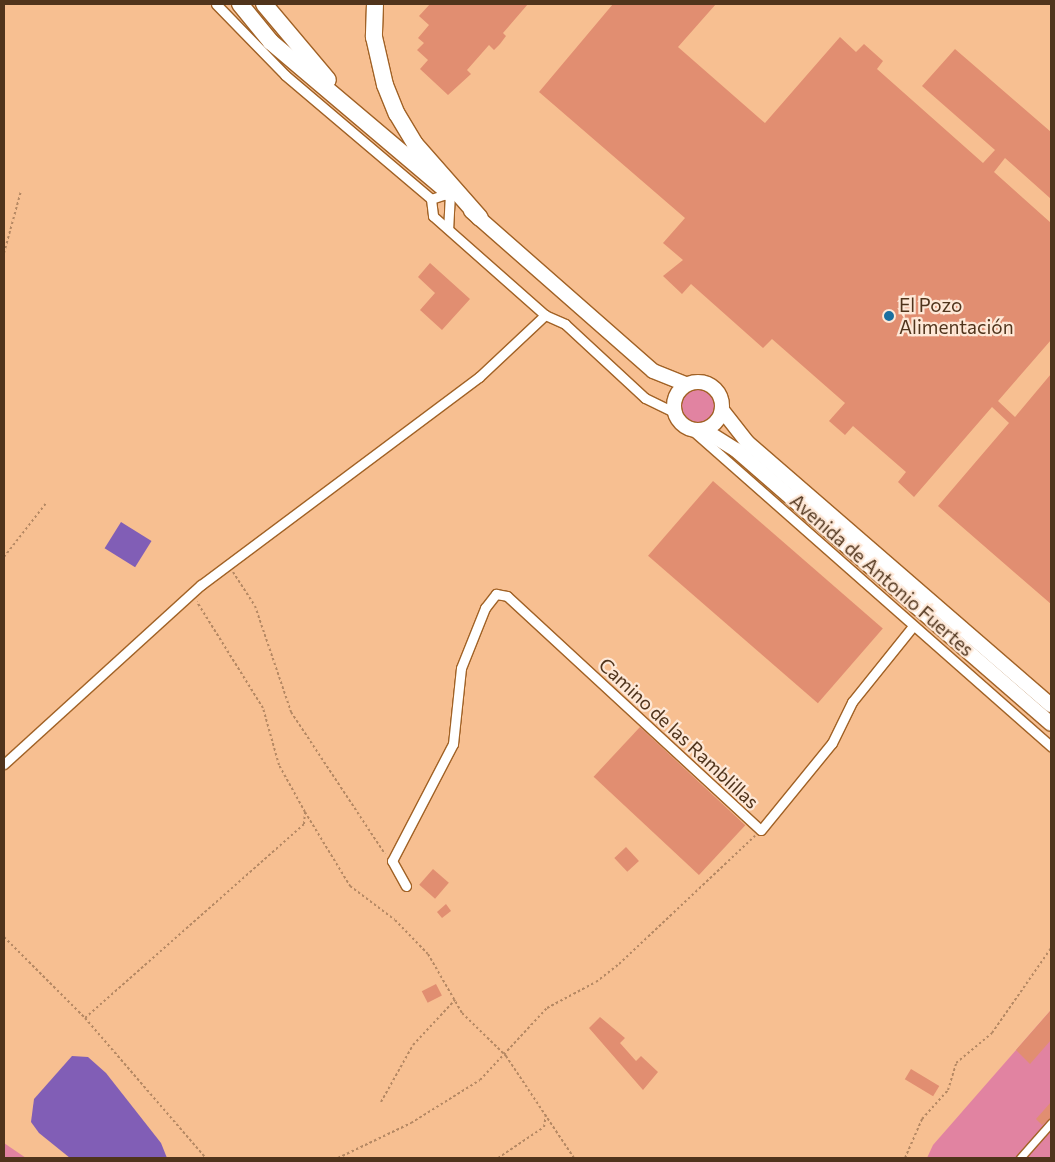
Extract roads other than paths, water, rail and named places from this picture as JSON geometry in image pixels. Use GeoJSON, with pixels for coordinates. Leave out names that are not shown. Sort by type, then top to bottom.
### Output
{"type":"FeatureCollection","features":[{"type":"Feature","properties":{"kind":"highway"},"geometry":{"type":"LineString","coordinates":[[240,4],[271,42],[367,125],[450,193]]}},
{"type":"Feature","properties":{"kind":"highway"},"geometry":{"type":"LineString","coordinates":[[250,4],[308,74]]}},
{"type":"Feature","properties":{"kind":"highway"},"geometry":{"type":"LineString","coordinates":[[264,4],[367,125]]}},
{"type":"Feature","properties":{"kind":"highway"},"geometry":{"type":"LineString","coordinates":[[375,4],[374,38],[385,85],[397,114],[415,144],[480,218]]}},
{"type":"Feature","properties":{"kind":"main road"},"geometry":{"type":"LineString","coordinates":[[450,193],[652,370],[674,408],[698,430],[716,423],[722,410],[715,388],[702,382],[686,384],[652,370]]}},
{"type":"Feature","properties":{"kind":"main road"},"geometry":{"type":"LineString","coordinates":[[674,408],[686,384]]}},
{"type":"Feature","properties":{"kind":"main road","name":"Avenida de Antonio Fuertes"},"geometry":{"type":"LineString","coordinates":[[722,410],[747,442],[1051,705]]}},
{"type":"Feature","properties":{"kind":"main road","name":"Avenida de Antonio Fuertes"},"geometry":{"type":"LineString","coordinates":[[698,430],[736,450],[1051,724]]}},
{"type":"Feature","properties":{"kind":"street"},"geometry":{"type":"LineString","coordinates":[[216,4],[286,75],[431,199],[433,216],[545,314],[565,324],[645,398],[674,408]]}},
{"type":"Feature","properties":{"kind":"street"},"geometry":{"type":"LineString","coordinates":[[431,199],[450,193],[448,228]]}},
{"type":"Feature","properties":{"kind":"street"},"geometry":{"type":"LineString","coordinates":[[4,764],[228,564],[479,376],[545,314]]}},
{"type":"Feature","properties":{"kind":"street","name":"Avenida de Antonio Fuertes"},"geometry":{"type":"LineString","coordinates":[[698,430],[913,626],[1051,746]]}},
{"type":"Feature","properties":{"kind":"street","name":"Camino de las Ramblillas"},"geometry":{"type":"LineString","coordinates":[[406,886],[392,861],[453,744],[460,668],[485,608],[496,594],[507,596],[761,830],[832,743],[852,702],[913,626]]}},
{"type":"Feature","properties":{"kind":"street"},"geometry":{"type":"LineString","coordinates":[[1020,1158],[1051,1123]]}},
{"type":"Feature","properties":{"kind":"place","name":"El Pozo Alimentación"},"geometry":{"type":"Point","coordinates":[889,316]}}]}
